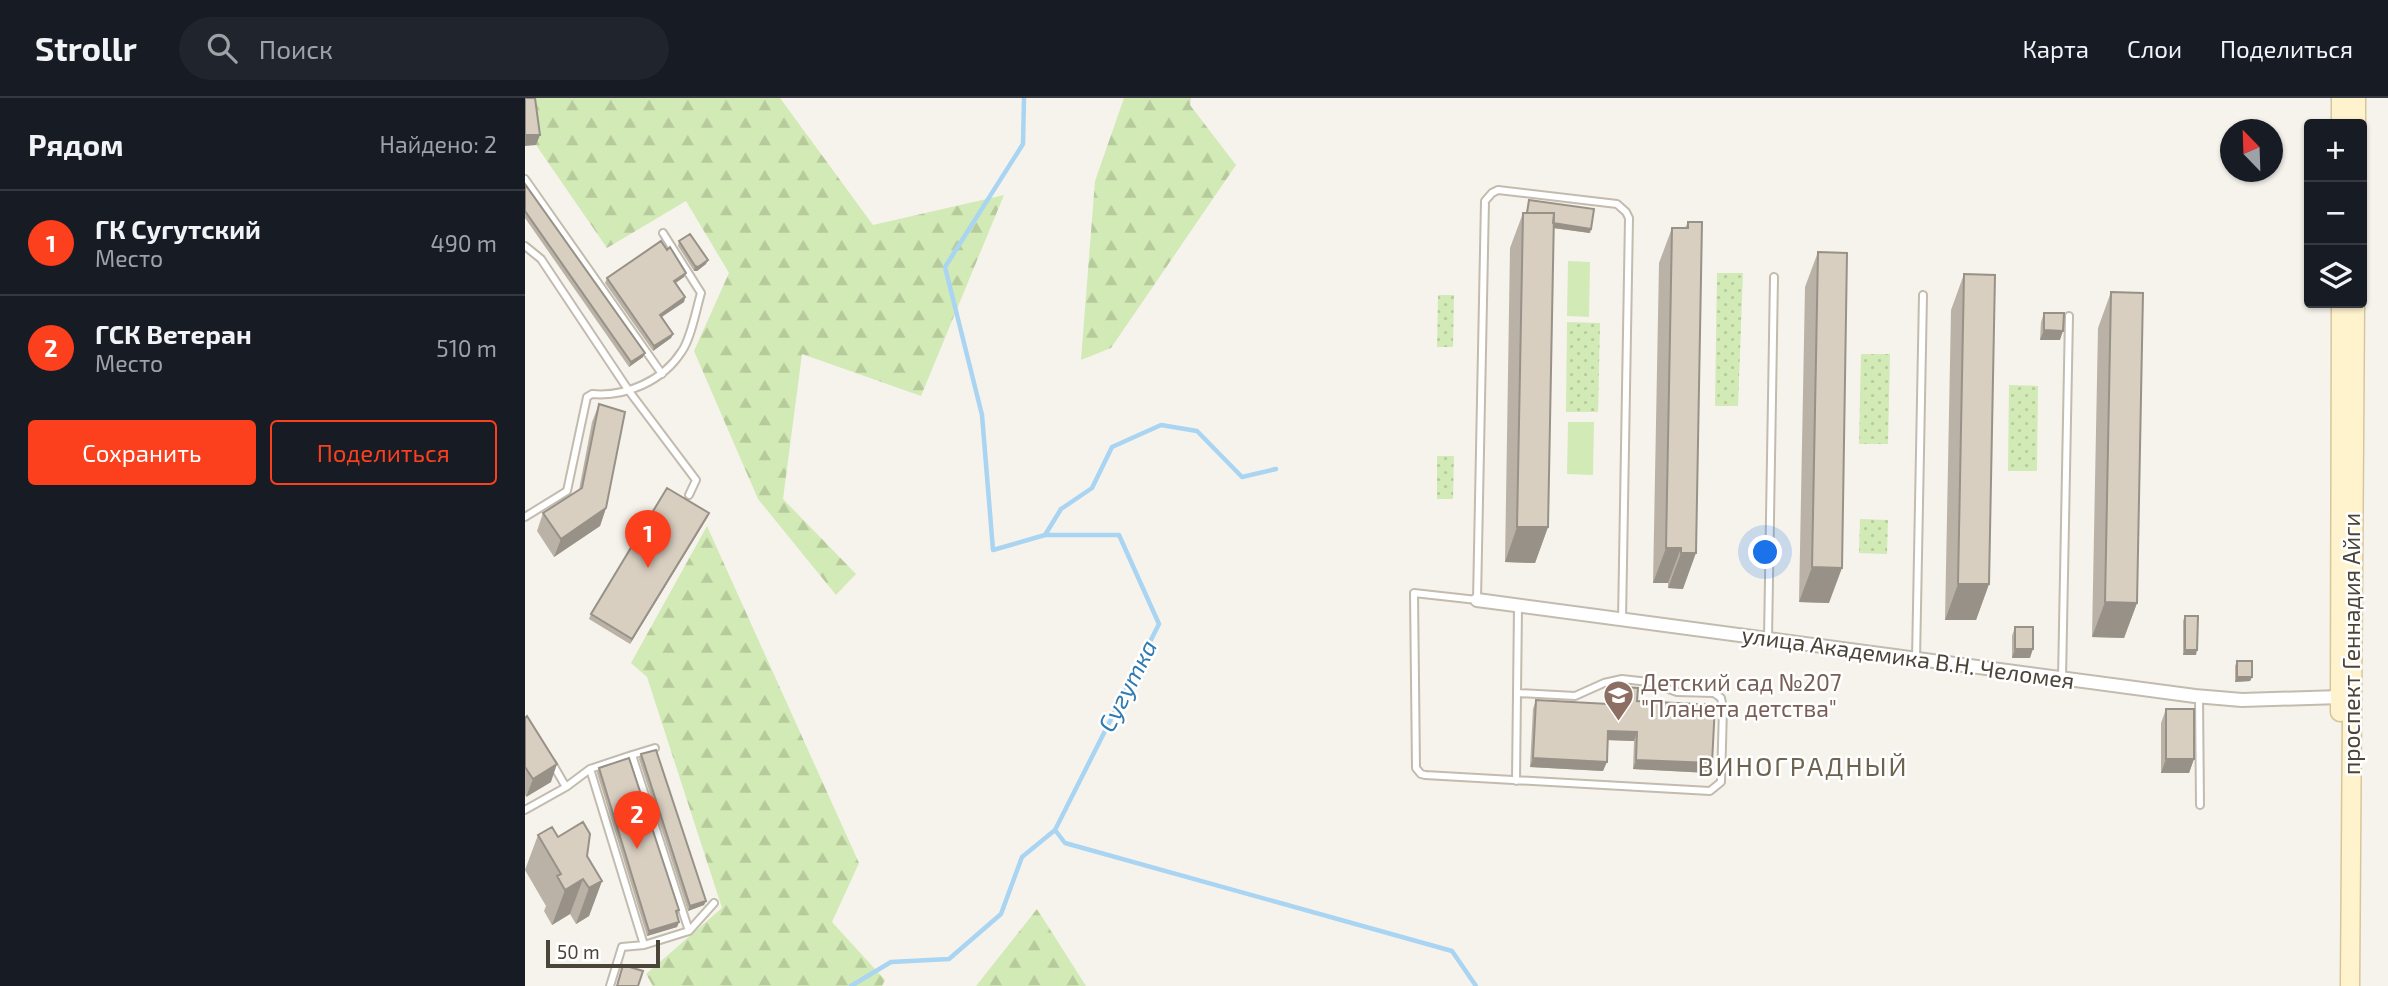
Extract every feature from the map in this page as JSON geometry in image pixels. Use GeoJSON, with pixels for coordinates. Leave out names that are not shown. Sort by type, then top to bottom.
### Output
{"type":"FeatureCollection","features":[{"type":"Feature","properties":{"kind":"main road"},"geometry":{"type":"LineString","coordinates":[[2341,98],[2341,119]]}},
{"type":"Feature","properties":{"kind":"main road"},"geometry":{"type":"LineString","coordinates":[[2356,98],[2356,119]]}},
{"type":"Feature","properties":{"kind":"main road","name":"проспект Геннадия Айги"},"geometry":{"type":"LineString","coordinates":[[2341,308],[2350,986]]}},
{"type":"Feature","properties":{"kind":"main road","name":"проспект Геннадия Айги"},"geometry":{"type":"LineString","coordinates":[[2339,986],[2355,308]]}},
{"type":"Feature","properties":{"kind":"street","name":"улица Академика В.Н. Челомея"},"geometry":{"type":"LineString","coordinates":[[1477,600],[2199,697],[2346,697]]}},
{"type":"Feature","properties":{"kind":"lane"},"geometry":{"type":"LineString","coordinates":[[525,179],[662,374]]}},
{"type":"Feature","properties":{"kind":"lane"},"geometry":{"type":"LineString","coordinates":[[1517,694],[1575,696],[1614,680],[1639,680],[1672,691],[1714,694],[1721,698],[1723,708],[1722,778],[1719,786],[1710,792],[1516,782],[1425,775],[1416,768],[1413,593],[1477,600],[1485,201],[1492,193],[1504,189],[1617,204],[1629,218],[1622,620]]}},
{"type":"Feature","properties":{"kind":"lane"},"geometry":{"type":"LineString","coordinates":[[525,517],[567,491],[587,397],[591,394],[610,396],[629,391],[662,374],[683,350],[701,293],[663,233]]}},
{"type":"Feature","properties":{"kind":"lane"},"geometry":{"type":"LineString","coordinates":[[525,246],[541,259],[629,391],[696,480],[689,495]]}},
{"type":"Feature","properties":{"kind":"lane"},"geometry":{"type":"LineString","coordinates":[[1768,639],[1774,277]]}},
{"type":"Feature","properties":{"kind":"lane"},"geometry":{"type":"LineString","coordinates":[[1916,660],[1923,295]]}},
{"type":"Feature","properties":{"kind":"lane"},"geometry":{"type":"LineString","coordinates":[[2062,679],[2069,316]]}},
{"type":"Feature","properties":{"kind":"lane"},"geometry":{"type":"LineString","coordinates":[[1516,782],[1518,607]]}},
{"type":"Feature","properties":{"kind":"lane"},"geometry":{"type":"LineString","coordinates":[[2199,697],[2200,805]]}},
{"type":"Feature","properties":{"kind":"lane"},"geometry":{"type":"LineString","coordinates":[[525,810],[566,788],[590,769],[655,748]]}},
{"type":"Feature","properties":{"kind":"lane"},"geometry":{"type":"LineString","coordinates":[[632,755],[689,931]]}},
{"type":"Feature","properties":{"kind":"lane"},"geometry":{"type":"LineString","coordinates":[[547,756],[566,788]]}},
{"type":"Feature","properties":{"kind":"lane"},"geometry":{"type":"LineString","coordinates":[[590,769],[644,945]]}},
{"type":"Feature","properties":{"kind":"lane"},"geometry":{"type":"LineString","coordinates":[[610,986],[622,947],[644,945],[689,931],[714,903]]}},
{"type":"Feature","properties":{"kind":"green space"},"geometry":{"type":"Polygon","coordinates":[[[527,98],[780,98],[873,225],[1004,195],[921,396],[802,354],[783,499],[856,574],[836,595],[758,499],[694,351],[729,273],[686,201],[607,248],[536,145],[527,98]]]}},
{"type":"Feature","properties":{"kind":"green space"},"geometry":{"type":"Polygon","coordinates":[[[1124,98],[1191,98],[1190,105],[1236,165],[1111,348],[1081,360],[1095,181],[1124,98]]]}},
{"type":"Feature","properties":{"kind":"green space"},"geometry":{"type":"Polygon","coordinates":[[[1568,261],[1590,262],[1589,317],[1567,316],[1568,261]]]}},
{"type":"Feature","properties":{"kind":"green space"},"geometry":{"type":"Polygon","coordinates":[[[1717,273],[1743,273],[1738,406],[1715,406],[1717,273]]]}},
{"type":"Feature","properties":{"kind":"green space"},"geometry":{"type":"Polygon","coordinates":[[[1438,295],[1454,295],[1453,347],[1437,347],[1438,295]]]}},
{"type":"Feature","properties":{"kind":"green space"},"geometry":{"type":"Polygon","coordinates":[[[1567,322],[1600,323],[1598,412],[1566,412],[1567,322]]]}},
{"type":"Feature","properties":{"kind":"green space"},"geometry":{"type":"Polygon","coordinates":[[[1861,354],[1890,354],[1888,444],[1859,444],[1861,354]]]}},
{"type":"Feature","properties":{"kind":"green space"},"geometry":{"type":"Polygon","coordinates":[[[2009,385],[2038,386],[2037,471],[2008,471],[2009,385]]]}},
{"type":"Feature","properties":{"kind":"green space"},"geometry":{"type":"Polygon","coordinates":[[[1568,422],[1594,422],[1593,475],[1567,474],[1568,422]]]}},
{"type":"Feature","properties":{"kind":"green space"},"geometry":{"type":"Polygon","coordinates":[[[1437,456],[1454,456],[1453,499],[1437,499],[1437,456]]]}},
{"type":"Feature","properties":{"kind":"green space"},"geometry":{"type":"Polygon","coordinates":[[[1860,519],[1888,520],[1887,554],[1859,553],[1860,519]]]}},
{"type":"Feature","properties":{"kind":"green space"},"geometry":{"type":"Polygon","coordinates":[[[707,526],[859,863],[832,922],[885,980],[882,986],[653,986],[646,974],[722,908],[647,677],[631,663],[707,526]]]}},
{"type":"Feature","properties":{"kind":"green space"},"geometry":{"type":"Polygon","coordinates":[[[1037,909],[1086,986],[976,986],[1037,909]]]}},
{"type":"Feature","properties":{"kind":"building"},"geometry":{"type":"Polygon","coordinates":[[[525,98],[535,98],[540,135],[525,135],[525,98]]]}},
{"type":"Feature","properties":{"kind":"building"},"geometry":{"type":"Polygon","coordinates":[[[525,184],[645,353],[631,362],[525,211],[525,184]]]}},
{"type":"Feature","properties":{"kind":"building"},"geometry":{"type":"Polygon","coordinates":[[[1529,200],[1594,209],[1591,229],[1553,223],[1554,213],[1527,213],[1529,200]]]}},
{"type":"Feature","properties":{"kind":"building"},"geometry":{"type":"Polygon","coordinates":[[[1523,213],[1554,213],[1548,527],[1517,527],[1523,213]]]}},
{"type":"Feature","properties":{"kind":"building"},"geometry":{"type":"Polygon","coordinates":[[[1688,222],[1702,222],[1696,553],[1681,553],[1681,548],[1666,548],[1672,228],[1688,228],[1688,222]]]}},
{"type":"Feature","properties":{"kind":"building"},"geometry":{"type":"Polygon","coordinates":[[[690,234],[708,260],[698,267],[679,241],[690,234]]]}},
{"type":"Feature","properties":{"kind":"building"},"geometry":{"type":"Polygon","coordinates":[[[661,241],[667,250],[670,247],[686,273],[674,281],[685,297],[660,315],[673,334],[654,346],[607,278],[661,241]]]}},
{"type":"Feature","properties":{"kind":"building"},"geometry":{"type":"Polygon","coordinates":[[[1818,252],[1847,253],[1842,568],[1812,567],[1818,252]]]}},
{"type":"Feature","properties":{"kind":"building"},"geometry":{"type":"Polygon","coordinates":[[[1964,274],[1995,275],[1989,584],[1958,584],[1964,274]]]}},
{"type":"Feature","properties":{"kind":"building"},"geometry":{"type":"Polygon","coordinates":[[[2111,292],[2143,293],[2137,603],[2105,602],[2111,292]]]}},
{"type":"Feature","properties":{"kind":"building"},"geometry":{"type":"Polygon","coordinates":[[[2044,313],[2064,313],[2063,331],[2044,330],[2044,313]]]}},
{"type":"Feature","properties":{"kind":"building"},"geometry":{"type":"Polygon","coordinates":[[[599,404],[625,412],[606,508],[561,539],[543,513],[582,488],[599,404]]]}},
{"type":"Feature","properties":{"kind":"building"},"geometry":{"type":"Polygon","coordinates":[[[667,488],[709,513],[632,639],[591,614],[667,488]]]}},
{"type":"Feature","properties":{"kind":"building"},"geometry":{"type":"Polygon","coordinates":[[[2185,616],[2198,616],[2197,650],[2185,650],[2185,616]]]}},
{"type":"Feature","properties":{"kind":"building"},"geometry":{"type":"Polygon","coordinates":[[[2015,627],[2033,627],[2033,649],[2015,649],[2015,627]]]}},
{"type":"Feature","properties":{"kind":"building"},"geometry":{"type":"Polygon","coordinates":[[[2237,661],[2252,661],[2252,677],[2237,677],[2237,661]]]}},
{"type":"Feature","properties":{"kind":"building"},"geometry":{"type":"Polygon","coordinates":[[[1609,686],[1638,688],[1637,701],[1715,705],[1712,763],[1636,760],[1637,732],[1608,731],[1607,762],[1533,758],[1536,700],[1608,704],[1609,686]]]}},
{"type":"Feature","properties":{"kind":"building"},"geometry":{"type":"Polygon","coordinates":[[[2166,709],[2194,709],[2194,759],[2166,759],[2166,709]]]}},
{"type":"Feature","properties":{"kind":"building"},"geometry":{"type":"Polygon","coordinates":[[[527,716],[557,764],[533,779],[525,767],[527,716]]]}},
{"type":"Feature","properties":{"kind":"building"},"geometry":{"type":"Polygon","coordinates":[[[656,750],[706,901],[690,906],[641,754],[656,750]]]}},
{"type":"Feature","properties":{"kind":"building"},"geometry":{"type":"Polygon","coordinates":[[[629,758],[679,910],[676,911],[679,922],[649,931],[599,768],[629,758]]]}},
{"type":"Feature","properties":{"kind":"building"},"geometry":{"type":"Polygon","coordinates":[[[583,822],[590,834],[587,856],[602,881],[589,888],[583,879],[565,890],[557,876],[561,874],[538,835],[552,827],[558,837],[583,822]]]}},
{"type":"Feature","properties":{"kind":"building"},"geometry":{"type":"Polygon","coordinates":[[[623,965],[643,971],[638,986],[617,986],[623,965]]]}},
{"type":"Feature","properties":{"kind":"waterway","name":"Сугутка"},"geometry":{"type":"LineString","coordinates":[[851,986],[891,962],[949,959],[1001,914],[1022,857],[1055,830],[1159,624],[1119,535],[1045,535],[993,550],[982,415],[945,267],[1023,144],[1024,98]]}},
{"type":"Feature","properties":{"kind":"waterway"},"geometry":{"type":"LineString","coordinates":[[1045,535],[1061,509],[1092,488],[1112,447],[1161,425],[1197,431],[1242,477],[1276,469]]}},
{"type":"Feature","properties":{"kind":"waterway"},"geometry":{"type":"LineString","coordinates":[[1055,830],[1065,843],[1452,951],[1476,986]]}},
{"type":"Feature","properties":{"kind":"place","name":"ГК Сугутский"},"geometry":{"type":"Point","coordinates":[648,568]}},
{"type":"Feature","properties":{"kind":"place","name":"Детский сад №207 \"Планета детства\""},"geometry":{"type":"Point","coordinates":[1618,723]}},
{"type":"Feature","properties":{"kind":"place","name":"ГСК Ветеран"},"geometry":{"type":"Point","coordinates":[637,849]}},
{"type":"Feature","properties":{"kind":"district","name":"ВИНОГРАДНЫЙ"},"geometry":{"type":"Point","coordinates":[1803,767]}}]}
